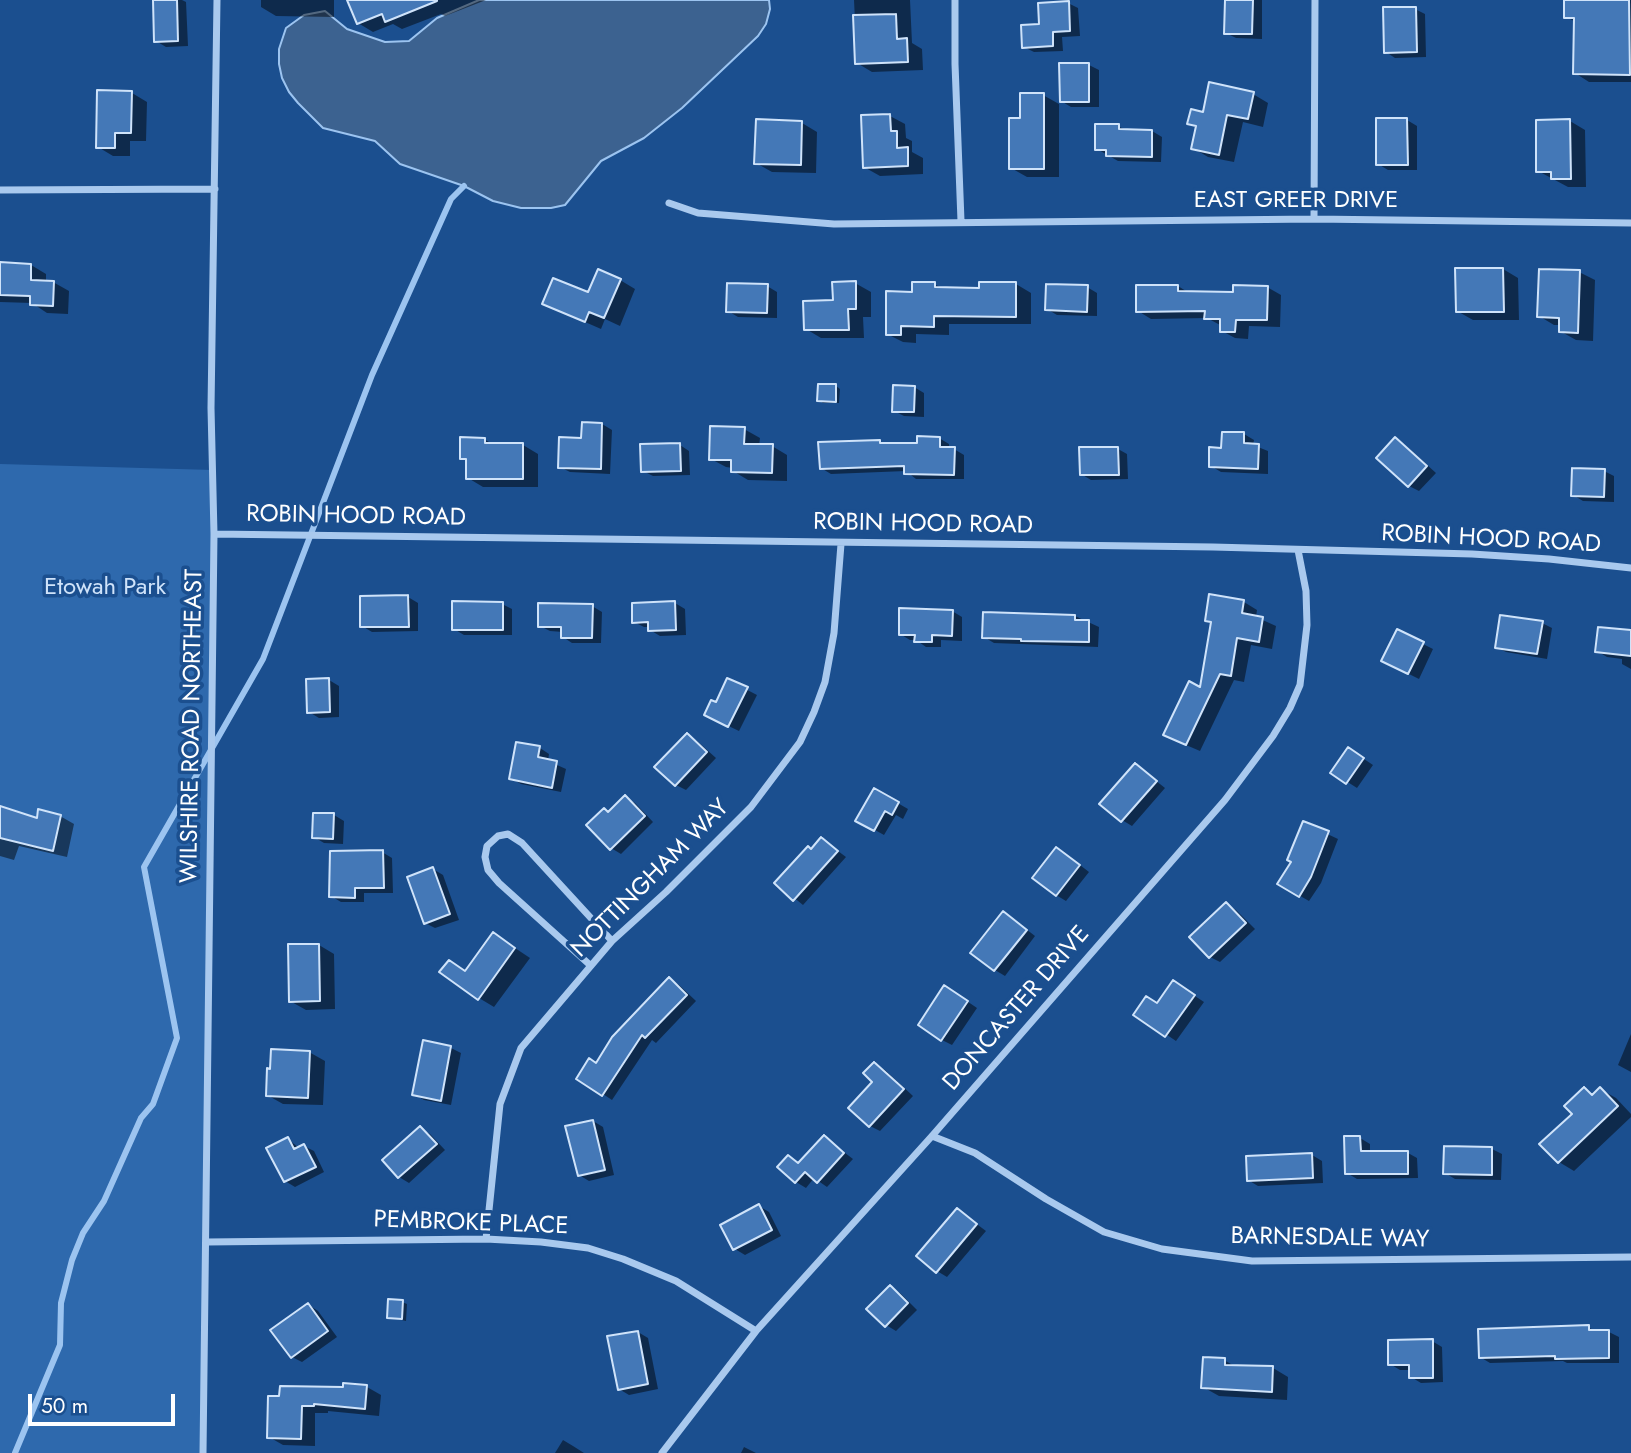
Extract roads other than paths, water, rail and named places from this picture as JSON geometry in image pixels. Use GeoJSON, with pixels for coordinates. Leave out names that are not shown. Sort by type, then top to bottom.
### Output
{"type":"FeatureCollection","features":[{"type":"Feature","properties":{"kind":"street","name":"WILSHIRE ROAD NORTHEAST"},"geometry":{"type":"LineString","coordinates":[[202,1453],[207,1242],[214,534],[211,408],[217,0]]}},
{"type":"Feature","properties":{"kind":"street"},"geometry":{"type":"LineString","coordinates":[[955,0],[961,221]]}},
{"type":"Feature","properties":{"kind":"street"},"geometry":{"type":"LineString","coordinates":[[1314,219],[1315,0]]}},
{"type":"Feature","properties":{"kind":"street"},"geometry":{"type":"LineString","coordinates":[[0,190],[215,189]]}},
{"type":"Feature","properties":{"kind":"street","name":"EAST GREER DRIVE"},"geometry":{"type":"LineString","coordinates":[[669,203],[698,213],[834,224],[1314,219],[1631,223]]}},
{"type":"Feature","properties":{"kind":"street","name":"ROBIN HOOD ROAD"},"geometry":{"type":"LineString","coordinates":[[214,534],[1472,554],[1631,568]]}},
{"type":"Feature","properties":{"kind":"street","name":"NOTTINGHAM WAY"},"geometry":{"type":"LineString","coordinates":[[486,1239],[500,1104],[521,1048],[590,964],[751,807],[800,742],[825,682],[834,633],[841,544]]}},
{"type":"Feature","properties":{"kind":"street","name":"DONCASTER DRIVE"},"geometry":{"type":"LineString","coordinates":[[662,1453],[756,1331],[933,1136],[1225,800],[1273,736],[1300,685],[1307,625],[1306,591],[1298,550]]}},
{"type":"Feature","properties":{"kind":"street"},"geometry":{"type":"LineString","coordinates":[[590,964],[493,876],[488,870],[485,857],[487,846],[498,836],[508,834],[522,843],[612,941]]}},
{"type":"Feature","properties":{"kind":"street","name":"BARNESDALE WAY"},"geometry":{"type":"LineString","coordinates":[[933,1136],[975,1153],[1046,1199],[1104,1232],[1162,1249],[1252,1261],[1631,1257]]}},
{"type":"Feature","properties":{"kind":"street","name":"PEMBROKE PLACE"},"geometry":{"type":"LineString","coordinates":[[207,1242],[486,1239],[588,1248],[623,1259],[676,1282],[756,1331]]}},
{"type":"Feature","properties":{"kind":"waterway"},"geometry":{"type":"LineString","coordinates":[[15,1453],[60,1345],[61,1303],[72,1260],[83,1233],[104,1201],[141,1118],[153,1104],[177,1038],[144,867],[263,659],[372,375],[451,199],[464,186]]}},
{"type":"Feature","properties":{"kind":"park label","name":"Etowah Park"},"geometry":{"type":"Point","coordinates":[105,588]}}]}
